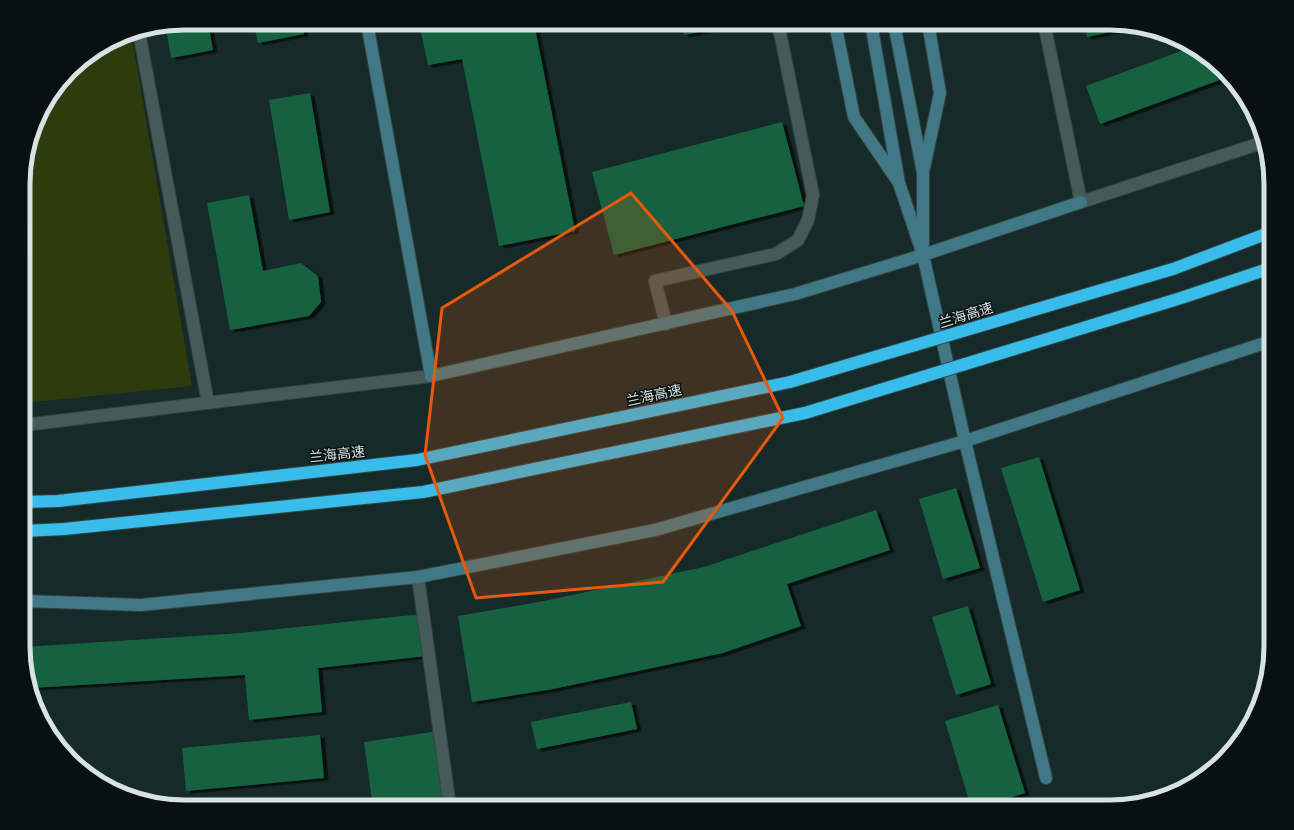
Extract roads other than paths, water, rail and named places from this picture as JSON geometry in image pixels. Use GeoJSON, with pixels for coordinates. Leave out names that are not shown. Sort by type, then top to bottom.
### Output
{"type":"FeatureCollection","features":[{"type":"Feature","properties":{"kind":"highway","name":"兰海高速"},"geometry":{"type":"LineString","coordinates":[[30,502],[58,500],[416,460],[790,382],[1173,269],[1264,235]]}},
{"type":"Feature","properties":{"kind":"highway"},"geometry":{"type":"LineString","coordinates":[[30,530],[64,529],[423,492],[805,413],[1181,298],[1264,270]]}},
{"type":"Feature","properties":{"kind":"street"},"geometry":{"type":"LineString","coordinates":[[368,30],[431,376]]}},
{"type":"Feature","properties":{"kind":"street"},"geometry":{"type":"LineString","coordinates":[[666,324],[655,281],[776,254],[798,240],[808,220],[812,195],[779,30]]}},
{"type":"Feature","properties":{"kind":"street"},"geometry":{"type":"LineString","coordinates":[[836,30],[854,117],[899,183]]}},
{"type":"Feature","properties":{"kind":"street"},"geometry":{"type":"LineString","coordinates":[[872,30],[899,183],[923,255],[965,441],[1046,778]]}},
{"type":"Feature","properties":{"kind":"street"},"geometry":{"type":"LineString","coordinates":[[895,30],[922,173],[923,255]]}},
{"type":"Feature","properties":{"kind":"street"},"geometry":{"type":"LineString","coordinates":[[922,173],[940,93],[929,30]]}},
{"type":"Feature","properties":{"kind":"street"},"geometry":{"type":"LineString","coordinates":[[1045,30],[1081,202]]}},
{"type":"Feature","properties":{"kind":"street"},"geometry":{"type":"LineString","coordinates":[[140,36],[208,403]]}},
{"type":"Feature","properties":{"kind":"street"},"geometry":{"type":"LineString","coordinates":[[30,424],[431,376],[666,324],[795,294],[923,255],[1259,144]]}},
{"type":"Feature","properties":{"kind":"street"},"geometry":{"type":"LineString","coordinates":[[30,601],[141,605],[418,577],[655,530],[965,441],[1264,344]]}},
{"type":"Feature","properties":{"kind":"street"},"geometry":{"type":"LineString","coordinates":[[418,577],[449,800]]}}]}
